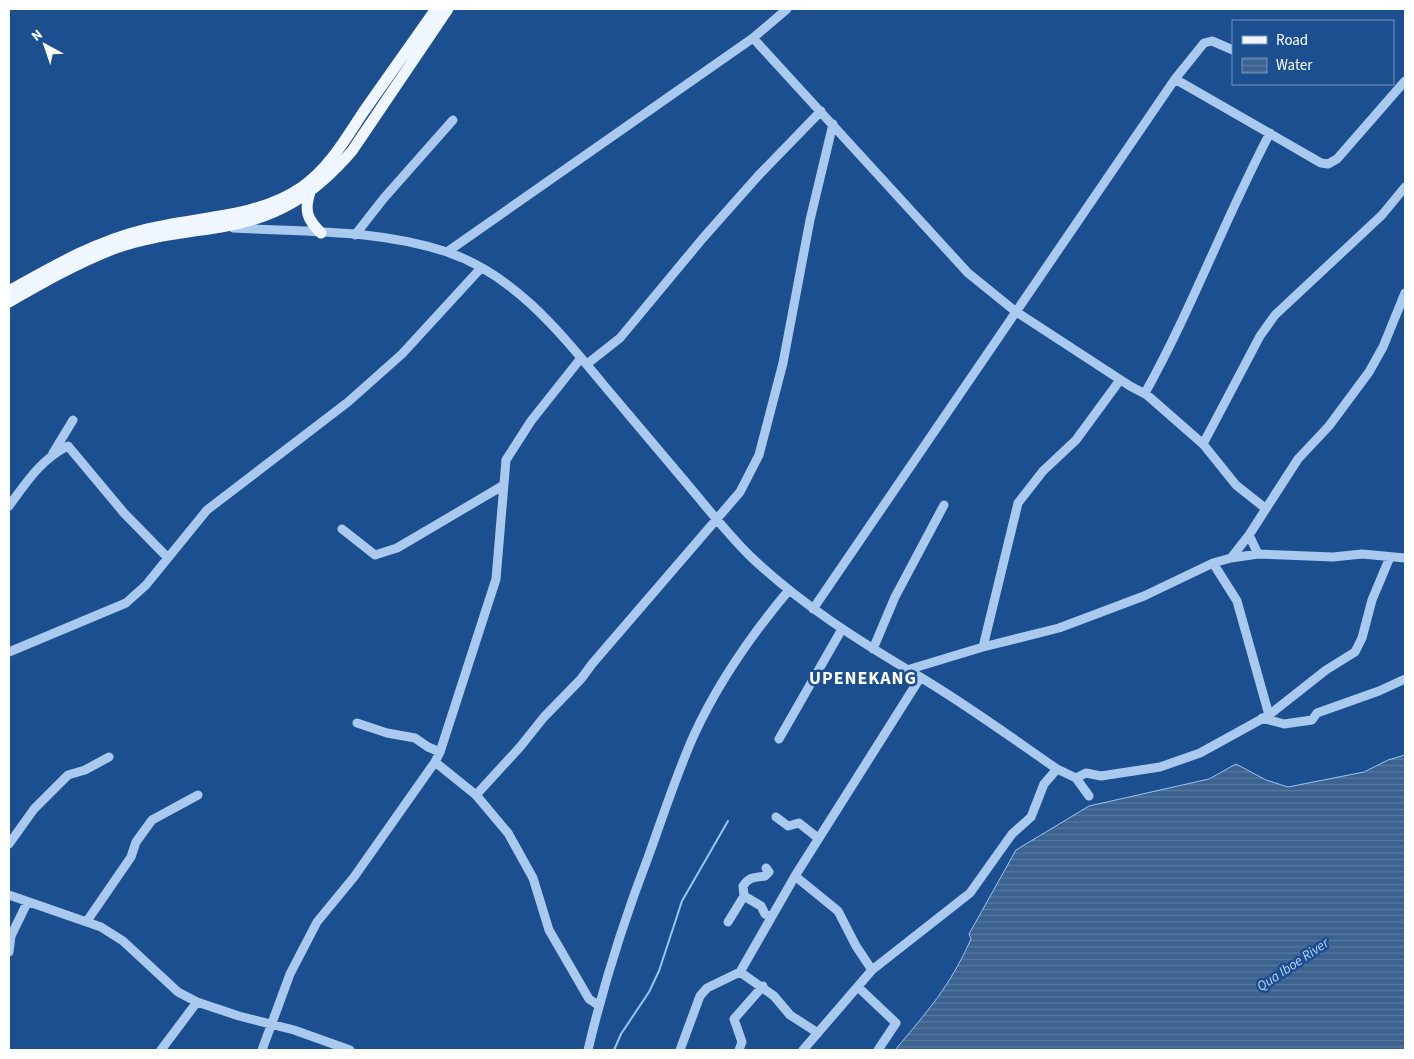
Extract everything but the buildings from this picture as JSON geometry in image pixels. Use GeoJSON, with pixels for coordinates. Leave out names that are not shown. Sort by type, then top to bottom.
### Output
{"type":"FeatureCollection","features":[{"type":"Feature","properties":{"kind":"main road"},"geometry":{"type":"LineString","coordinates":[[9,291],[66,259],[108,240],[143,230],[227,214],[278,200],[302,186],[324,168],[436,9]]}},
{"type":"Feature","properties":{"kind":"main road"},"geometry":{"type":"LineString","coordinates":[[9,302],[114,249],[145,240],[257,219],[288,207],[334,172],[352,151],[448,9]]}},
{"type":"Feature","properties":{"kind":"main road"},"geometry":{"type":"LineString","coordinates":[[376,95],[390,94]]}},
{"type":"Feature","properties":{"kind":"main road"},"geometry":{"type":"LineString","coordinates":[[310,192],[306,213],[311,223],[321,233]]}},
{"type":"Feature","properties":{"kind":"street"},"geometry":{"type":"LineString","coordinates":[[447,252],[753,38],[787,9]]}},
{"type":"Feature","properties":{"kind":"street"},"geometry":{"type":"LineString","coordinates":[[753,38],[821,110],[920,223],[968,273],[1015,311],[1120,380],[1145,393],[1203,444],[1236,485],[1265,508]]}},
{"type":"Feature","properties":{"kind":"street"},"geometry":{"type":"LineString","coordinates":[[813,609],[1175,79],[1204,43],[1212,41],[1232,50]]}},
{"type":"Feature","properties":{"kind":"street"},"geometry":{"type":"LineString","coordinates":[[1175,79],[1321,163],[1328,164],[1337,158],[1405,81]]}},
{"type":"Feature","properties":{"kind":"street"},"geometry":{"type":"LineString","coordinates":[[262,1050],[290,974],[317,922],[354,877],[435,762],[440,752],[496,579],[506,460],[531,421],[584,361],[620,338],[703,238],[758,176],[821,110]]}},
{"type":"Feature","properties":{"kind":"street"},"geometry":{"type":"LineString","coordinates":[[354,235],[453,120]]}},
{"type":"Feature","properties":{"kind":"street"},"geometry":{"type":"LineString","coordinates":[[476,795],[544,717],[581,679],[740,492],[759,455],[783,363],[810,220],[833,124]]}},
{"type":"Feature","properties":{"kind":"street"},"geometry":{"type":"LineString","coordinates":[[1145,393],[1188,309],[1238,193],[1270,133]]}},
{"type":"Feature","properties":{"kind":"street"},"geometry":{"type":"LineString","coordinates":[[1203,444],[1260,336],[1275,315],[1382,215],[1405,187]]}},
{"type":"Feature","properties":{"kind":"street"},"geometry":{"type":"LineString","coordinates":[[222,227],[354,235],[400,241],[447,252],[481,268],[509,286],[536,308],[584,361],[716,519],[748,554],[789,590],[842,630],[920,678],[1057,769],[1076,778],[1089,796]]}},
{"type":"Feature","properties":{"kind":"street"},"geometry":{"type":"LineString","coordinates":[[9,652],[126,603],[146,585],[207,510],[348,402],[402,354],[481,268]]}},
{"type":"Feature","properties":{"kind":"street"},"geometry":{"type":"LineString","coordinates":[[1231,558],[1249,535],[1298,459],[1329,426],[1370,372],[1383,347],[1405,293]]}},
{"type":"Feature","properties":{"kind":"street"},"geometry":{"type":"LineString","coordinates":[[983,647],[1018,503],[1043,471],[1076,440],[1120,380]]}},
{"type":"Feature","properties":{"kind":"street"},"geometry":{"type":"LineString","coordinates":[[9,506],[34,473],[53,453],[73,420]]}},
{"type":"Feature","properties":{"kind":"street"},"geometry":{"type":"LineString","coordinates":[[53,453],[68,446],[124,513],[168,558]]}},
{"type":"Feature","properties":{"kind":"street"},"geometry":{"type":"LineString","coordinates":[[342,530],[375,555],[397,548],[504,485]]}},
{"type":"Feature","properties":{"kind":"street"},"geometry":{"type":"LineString","coordinates":[[873,649],[895,597],[944,505]]}},
{"type":"Feature","properties":{"kind":"street"},"geometry":{"type":"LineString","coordinates":[[1249,535],[1258,554]]}},
{"type":"Feature","properties":{"kind":"street"},"geometry":{"type":"LineString","coordinates":[[907,670],[983,647],[1068,625],[1144,596],[1213,563],[1231,558],[1258,554],[1390,556],[1405,558]]}},
{"type":"Feature","properties":{"kind":"street"},"geometry":{"type":"LineString","coordinates":[[1076,778],[1086,773],[1101,776],[1160,767],[1200,753],[1266,716],[1326,670],[1355,652],[1362,638],[1372,600],[1390,556]]}},
{"type":"Feature","properties":{"kind":"street"},"geometry":{"type":"LineString","coordinates":[[1213,563],[1237,601],[1266,716]]}},
{"type":"Feature","properties":{"kind":"street"},"geometry":{"type":"LineString","coordinates":[[588,1050],[598,1005],[626,915],[694,736],[712,699],[745,648],[789,590]]}},
{"type":"Feature","properties":{"kind":"street"},"geometry":{"type":"LineString","coordinates":[[779,739],[842,630]]}},
{"type":"Feature","properties":{"kind":"street"},"geometry":{"type":"LineString","coordinates":[[680,1050],[700,996],[708,988],[740,972],[794,876],[920,678]]}},
{"type":"Feature","properties":{"kind":"street"},"geometry":{"type":"LineString","coordinates":[[1266,716],[1284,724],[1312,720],[1317,713],[1379,691],[1405,679]]}},
{"type":"Feature","properties":{"kind":"street"},"geometry":{"type":"LineString","coordinates":[[357,723],[387,733],[415,738],[428,747],[440,752]]}},
{"type":"Feature","properties":{"kind":"street"},"geometry":{"type":"LineString","coordinates":[[9,844],[34,808],[68,775],[85,770],[109,757]]}},
{"type":"Feature","properties":{"kind":"street"},"geometry":{"type":"LineString","coordinates":[[435,762],[476,795],[508,833],[533,878],[549,930],[589,999],[598,1005]]}},
{"type":"Feature","properties":{"kind":"street"},"geometry":{"type":"LineString","coordinates":[[803,1050],[872,970],[970,893],[1012,834],[1030,817],[1044,784],[1057,769]]}},
{"type":"Feature","properties":{"kind":"street"},"geometry":{"type":"LineString","coordinates":[[87,921],[131,856],[136,842],[152,820],[198,795]]}},
{"type":"Feature","properties":{"kind":"street"},"geometry":{"type":"LineString","coordinates":[[776,817],[788,826],[799,822],[818,838]]}},
{"type":"Feature","properties":{"kind":"street"},"geometry":{"type":"LineString","coordinates":[[728,922],[744,896],[743,886],[752,877],[765,876],[769,872],[766,868]]}},
{"type":"Feature","properties":{"kind":"street"},"geometry":{"type":"LineString","coordinates":[[794,876],[838,911],[856,946],[872,970]]}},
{"type":"Feature","properties":{"kind":"street"},"geometry":{"type":"LineString","coordinates":[[9,896],[87,921],[123,941],[168,983],[197,1002],[239,1016],[271,1023],[350,1050]]}},
{"type":"Feature","properties":{"kind":"street"},"geometry":{"type":"LineString","coordinates":[[744,896],[761,906],[765,914],[771,917]]}},
{"type":"Feature","properties":{"kind":"street"},"geometry":{"type":"LineString","coordinates":[[9,952],[11,936],[27,903]]}},
{"type":"Feature","properties":{"kind":"street"},"geometry":{"type":"LineString","coordinates":[[740,972],[763,986],[790,1015],[818,1033]]}},
{"type":"Feature","properties":{"kind":"street"},"geometry":{"type":"LineString","coordinates":[[739,1050],[742,1042],[734,1019],[763,986]]}},
{"type":"Feature","properties":{"kind":"street"},"geometry":{"type":"LineString","coordinates":[[858,987],[896,1023],[878,1050]]}},
{"type":"Feature","properties":{"kind":"street"},"geometry":{"type":"LineString","coordinates":[[161,1050],[197,1002]]}},
{"type":"Feature","properties":{"kind":"water","name":"Qua Iboe River"},"geometry":{"type":"Polygon","coordinates":[[[1405,755],[1405,1050],[895,1050],[928,1010],[955,971],[971,939],[969,934],[1016,850],[1089,806],[1209,779],[1236,764],[1266,780],[1288,787],[1364,772],[1388,760],[1405,755]]]}},
{"type":"Feature","properties":{"kind":"waterway"},"geometry":{"type":"LineString","coordinates":[[614,1050],[621,1034],[649,992],[659,971],[682,901],[728,821]]}},
{"type":"Feature","properties":{"kind":"district","name":"UPENEKANG"},"geometry":{"type":"Point","coordinates":[863,678]}}]}
